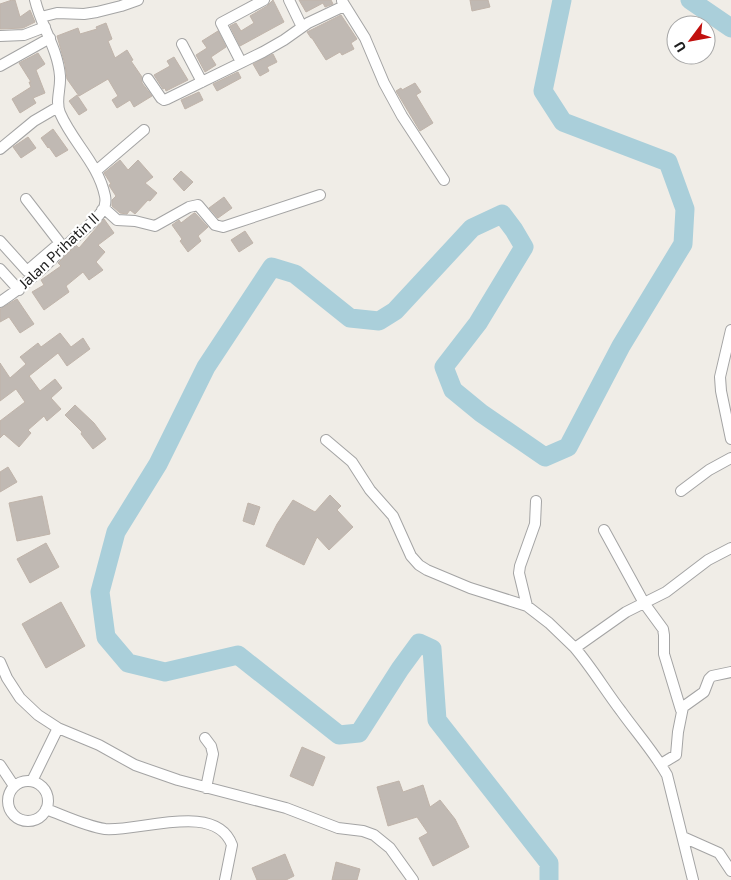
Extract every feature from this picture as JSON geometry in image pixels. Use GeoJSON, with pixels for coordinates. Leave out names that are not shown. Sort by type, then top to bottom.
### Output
{"type":"FeatureCollection","features":[{"type":"Feature","properties":{"kind":"street"},"geometry":{"type":"LineString","coordinates":[[0,149],[34,121],[58,107],[60,76],[50,38],[44,27],[35,0]]}},
{"type":"Feature","properties":{"kind":"street"},"geometry":{"type":"LineString","coordinates":[[41,17],[57,13],[84,14],[98,12],[138,0]]}},
{"type":"Feature","properties":{"kind":"street"},"geometry":{"type":"LineString","coordinates":[[241,62],[221,23],[264,0]]}},
{"type":"Feature","properties":{"kind":"street"},"geometry":{"type":"LineString","coordinates":[[289,0],[302,27]]}},
{"type":"Feature","properties":{"kind":"street"},"geometry":{"type":"LineString","coordinates":[[148,79],[161,98],[166,100],[280,42],[343,3],[364,38],[384,83],[402,116],[444,180]]}},
{"type":"Feature","properties":{"kind":"street"},"geometry":{"type":"LineString","coordinates":[[0,36],[24,36],[44,27]]}},
{"type":"Feature","properties":{"kind":"street"},"geometry":{"type":"LineString","coordinates":[[0,66],[50,38]]}},
{"type":"Feature","properties":{"kind":"street"},"geometry":{"type":"LineString","coordinates":[[182,44],[202,82]]}},
{"type":"Feature","properties":{"kind":"street","name":"Jalan Prihatin II"},"geometry":{"type":"LineString","coordinates":[[0,302],[19,290],[62,245],[102,210],[106,199],[88,155],[66,124],[58,107]]}},
{"type":"Feature","properties":{"kind":"street"},"geometry":{"type":"LineString","coordinates":[[96,171],[144,130]]}},
{"type":"Feature","properties":{"kind":"street"},"geometry":{"type":"LineString","coordinates":[[102,210],[106,210],[119,220],[135,221],[155,226],[189,207],[198,205],[215,225],[223,227],[320,195]]}},
{"type":"Feature","properties":{"kind":"street"},"geometry":{"type":"LineString","coordinates":[[0,241],[27,271],[62,245],[26,199]]}},
{"type":"Feature","properties":{"kind":"street"},"geometry":{"type":"LineString","coordinates":[[0,269],[19,290]]}},
{"type":"Feature","properties":{"kind":"street"},"geometry":{"type":"LineString","coordinates":[[731,330],[720,377],[731,439]]}},
{"type":"Feature","properties":{"kind":"street"},"geometry":{"type":"LineString","coordinates":[[326,440],[352,462],[370,490],[393,516],[412,556],[419,565],[470,588],[527,606],[575,648],[594,671],[620,710],[661,764],[669,782],[693,880]]}},
{"type":"Feature","properties":{"kind":"street"},"geometry":{"type":"LineString","coordinates":[[681,491],[708,470],[731,458]]}},
{"type":"Feature","properties":{"kind":"street"},"geometry":{"type":"LineString","coordinates":[[527,606],[519,573],[535,524],[536,501]]}},
{"type":"Feature","properties":{"kind":"street"},"geometry":{"type":"LineString","coordinates":[[604,530],[644,603],[663,629],[664,654],[681,710],[676,755],[661,764]]}},
{"type":"Feature","properties":{"kind":"street"},"geometry":{"type":"LineString","coordinates":[[575,648],[626,612],[666,592],[708,560],[731,548]]}},
{"type":"Feature","properties":{"kind":"street"},"geometry":{"type":"LineString","coordinates":[[0,662],[7,678],[20,698],[38,715],[58,728],[93,742],[124,760],[147,770],[206,788],[293,810],[338,828],[363,831],[374,835],[390,848],[413,880]]}},
{"type":"Feature","properties":{"kind":"street"},"geometry":{"type":"LineString","coordinates":[[681,710],[704,692],[710,677],[731,672]]}},
{"type":"Feature","properties":{"kind":"street"},"geometry":{"type":"LineString","coordinates":[[32,781],[58,728]]}},
{"type":"Feature","properties":{"kind":"street"},"geometry":{"type":"LineString","coordinates":[[205,738],[212,746],[213,754],[206,788]]}},
{"type":"Feature","properties":{"kind":"street"},"geometry":{"type":"LineString","coordinates":[[0,765],[14,786]]}},
{"type":"Feature","properties":{"kind":"street"},"geometry":{"type":"LineString","coordinates":[[22,781],[32,781],[44,789],[48,802],[44,814],[35,820],[24,821],[14,816],[10,812],[7,801],[10,790],[14,786],[22,781]]}},
{"type":"Feature","properties":{"kind":"street"},"geometry":{"type":"LineString","coordinates":[[46,809],[82,823],[104,828],[193,821],[208,822],[223,832],[232,845],[225,880]]}},
{"type":"Feature","properties":{"kind":"street"},"geometry":{"type":"LineString","coordinates":[[683,837],[718,853],[731,871]]}},
{"type":"Feature","properties":{"kind":"building"},"geometry":{"type":"Polygon","coordinates":[[[15,0],[20,17],[30,10],[35,22],[23,28],[0,29],[0,4],[15,0]]]}},
{"type":"Feature","properties":{"kind":"building"},"geometry":{"type":"Polygon","coordinates":[[[273,0],[284,22],[240,46],[230,26],[236,23],[241,31],[254,23],[250,16],[273,0]]]}},
{"type":"Feature","properties":{"kind":"building"},"geometry":{"type":"Polygon","coordinates":[[[299,0],[331,0],[333,4],[325,7],[323,3],[306,12],[299,0]]]}},
{"type":"Feature","properties":{"kind":"building"},"geometry":{"type":"Polygon","coordinates":[[[470,0],[488,0],[490,7],[472,11],[470,0]]]}},
{"type":"Feature","properties":{"kind":"building"},"geometry":{"type":"Polygon","coordinates":[[[341,15],[357,39],[351,43],[354,49],[342,55],[340,52],[326,60],[307,32],[341,15]]]}},
{"type":"Feature","properties":{"kind":"building"},"geometry":{"type":"Polygon","coordinates":[[[106,23],[112,39],[108,41],[115,58],[127,50],[133,60],[131,61],[142,77],[142,83],[152,96],[134,107],[130,100],[117,108],[112,100],[118,96],[108,79],[79,96],[67,79],[57,36],[78,28],[80,34],[97,29],[96,27],[106,23]]]}},
{"type":"Feature","properties":{"kind":"building"},"geometry":{"type":"Polygon","coordinates":[[[218,31],[226,47],[211,57],[216,65],[205,72],[196,55],[207,48],[202,41],[218,31]]]}},
{"type":"Feature","properties":{"kind":"building"},"geometry":{"type":"Polygon","coordinates":[[[38,53],[45,64],[36,70],[45,93],[33,98],[36,103],[20,113],[12,99],[31,87],[29,82],[31,82],[19,63],[38,53]]]}},
{"type":"Feature","properties":{"kind":"building"},"geometry":{"type":"Polygon","coordinates":[[[273,54],[277,62],[267,67],[269,71],[260,76],[253,64],[273,54]]]}},
{"type":"Feature","properties":{"kind":"building"},"geometry":{"type":"Polygon","coordinates":[[[174,57],[188,80],[166,91],[154,75],[170,66],[167,61],[174,57]]]}},
{"type":"Feature","properties":{"kind":"building"},"geometry":{"type":"Polygon","coordinates":[[[238,72],[241,78],[217,91],[213,84],[238,72]]]}},
{"type":"Feature","properties":{"kind":"building"},"geometry":{"type":"Polygon","coordinates":[[[415,83],[421,92],[416,95],[433,123],[420,131],[396,91],[415,83]]]}},
{"type":"Feature","properties":{"kind":"building"},"geometry":{"type":"Polygon","coordinates":[[[199,92],[203,100],[185,109],[181,100],[199,92]]]}},
{"type":"Feature","properties":{"kind":"building"},"geometry":{"type":"Polygon","coordinates":[[[77,95],[87,110],[79,115],[69,101],[77,95]]]}},
{"type":"Feature","properties":{"kind":"building"},"geometry":{"type":"Polygon","coordinates":[[[53,129],[68,150],[56,157],[41,138],[53,129]]]}},
{"type":"Feature","properties":{"kind":"building"},"geometry":{"type":"Polygon","coordinates":[[[28,137],[36,148],[21,158],[13,147],[28,137]]]}},
{"type":"Feature","properties":{"kind":"building"},"geometry":{"type":"Polygon","coordinates":[[[120,160],[128,170],[138,160],[153,177],[145,183],[157,193],[135,214],[130,210],[127,214],[120,213],[112,206],[112,200],[116,196],[104,173],[120,160]]]}},
{"type":"Feature","properties":{"kind":"building"},"geometry":{"type":"Polygon","coordinates":[[[181,171],[193,182],[184,191],[173,179],[181,171]]]}},
{"type":"Feature","properties":{"kind":"building"},"geometry":{"type":"Polygon","coordinates":[[[224,197],[232,208],[218,218],[209,208],[224,197]]]}},
{"type":"Feature","properties":{"kind":"building"},"geometry":{"type":"Polygon","coordinates":[[[194,213],[208,227],[198,236],[201,241],[188,252],[172,225],[179,220],[181,223],[194,213]]]}},
{"type":"Feature","properties":{"kind":"building"},"geometry":{"type":"Polygon","coordinates":[[[104,219],[114,233],[98,245],[105,252],[96,262],[103,270],[89,280],[83,272],[66,286],[69,292],[44,310],[32,292],[44,285],[41,280],[61,266],[58,263],[76,245],[79,248],[104,219]]]}},
{"type":"Feature","properties":{"kind":"building"},"geometry":{"type":"Polygon","coordinates":[[[245,231],[253,243],[239,252],[231,240],[245,231]]]}},
{"type":"Feature","properties":{"kind":"building"},"geometry":{"type":"Polygon","coordinates":[[[17,299],[34,324],[20,333],[9,317],[0,322],[0,309],[17,299]]]}},
{"type":"Feature","properties":{"kind":"building"},"geometry":{"type":"Polygon","coordinates":[[[60,333],[71,347],[83,338],[90,349],[67,366],[58,353],[29,376],[40,391],[55,379],[62,388],[51,398],[61,409],[47,421],[44,416],[28,430],[31,433],[19,447],[4,434],[0,438],[0,421],[25,402],[16,389],[0,401],[0,363],[10,378],[26,364],[20,357],[38,343],[41,347],[60,333]]]}},
{"type":"Feature","properties":{"kind":"building"},"geometry":{"type":"Polygon","coordinates":[[[75,405],[94,423],[106,439],[93,449],[81,434],[82,432],[65,415],[75,405]]]}},
{"type":"Feature","properties":{"kind":"building"},"geometry":{"type":"Polygon","coordinates":[[[8,467],[17,482],[0,492],[0,472],[8,467]]]}},
{"type":"Feature","properties":{"kind":"building"},"geometry":{"type":"Polygon","coordinates":[[[330,495],[341,506],[337,510],[353,527],[329,550],[317,537],[304,565],[266,546],[277,524],[293,500],[315,512],[330,495]]]}},
{"type":"Feature","properties":{"kind":"building"},"geometry":{"type":"Polygon","coordinates":[[[42,496],[50,534],[17,541],[9,503],[42,496]]]}},
{"type":"Feature","properties":{"kind":"building"},"geometry":{"type":"Polygon","coordinates":[[[248,503],[260,507],[254,525],[243,521],[248,503]]]}},
{"type":"Feature","properties":{"kind":"building"},"geometry":{"type":"Polygon","coordinates":[[[46,543],[59,567],[30,583],[17,559],[46,543]]]}},
{"type":"Feature","properties":{"kind":"building"},"geometry":{"type":"Polygon","coordinates":[[[61,602],[85,646],[46,668],[22,624],[61,602]]]}},
{"type":"Feature","properties":{"kind":"building"},"geometry":{"type":"Polygon","coordinates":[[[302,747],[325,757],[313,786],[290,776],[302,747]]]}},
{"type":"Feature","properties":{"kind":"building"},"geometry":{"type":"Polygon","coordinates":[[[399,781],[403,792],[423,785],[430,807],[440,800],[455,819],[469,847],[433,866],[419,838],[428,833],[417,817],[388,826],[377,787],[399,781]]]}},
{"type":"Feature","properties":{"kind":"building"},"geometry":{"type":"Polygon","coordinates":[[[285,854],[294,876],[286,880],[257,880],[252,868],[285,854]]]}},
{"type":"Feature","properties":{"kind":"building"},"geometry":{"type":"Polygon","coordinates":[[[336,862],[360,869],[357,880],[332,880],[336,862]]]}},
{"type":"Feature","properties":{"kind":"waterway"},"geometry":{"type":"LineString","coordinates":[[549,880],[549,863],[437,720],[432,649],[419,643],[359,733],[339,735],[238,655],[165,672],[128,663],[106,637],[100,592],[116,532],[158,464],[206,367],[272,267],[295,274],[350,318],[379,321],[395,311],[472,228],[502,214],[524,247],[478,323],[444,367],[453,390],[481,413],[545,457],[568,447],[621,346],[683,244],[685,209],[668,162],[563,122],[543,91],[562,0]]}},
{"type":"Feature","properties":{"kind":"waterway"},"geometry":{"type":"LineString","coordinates":[[690,0],[731,28]]}}]}
